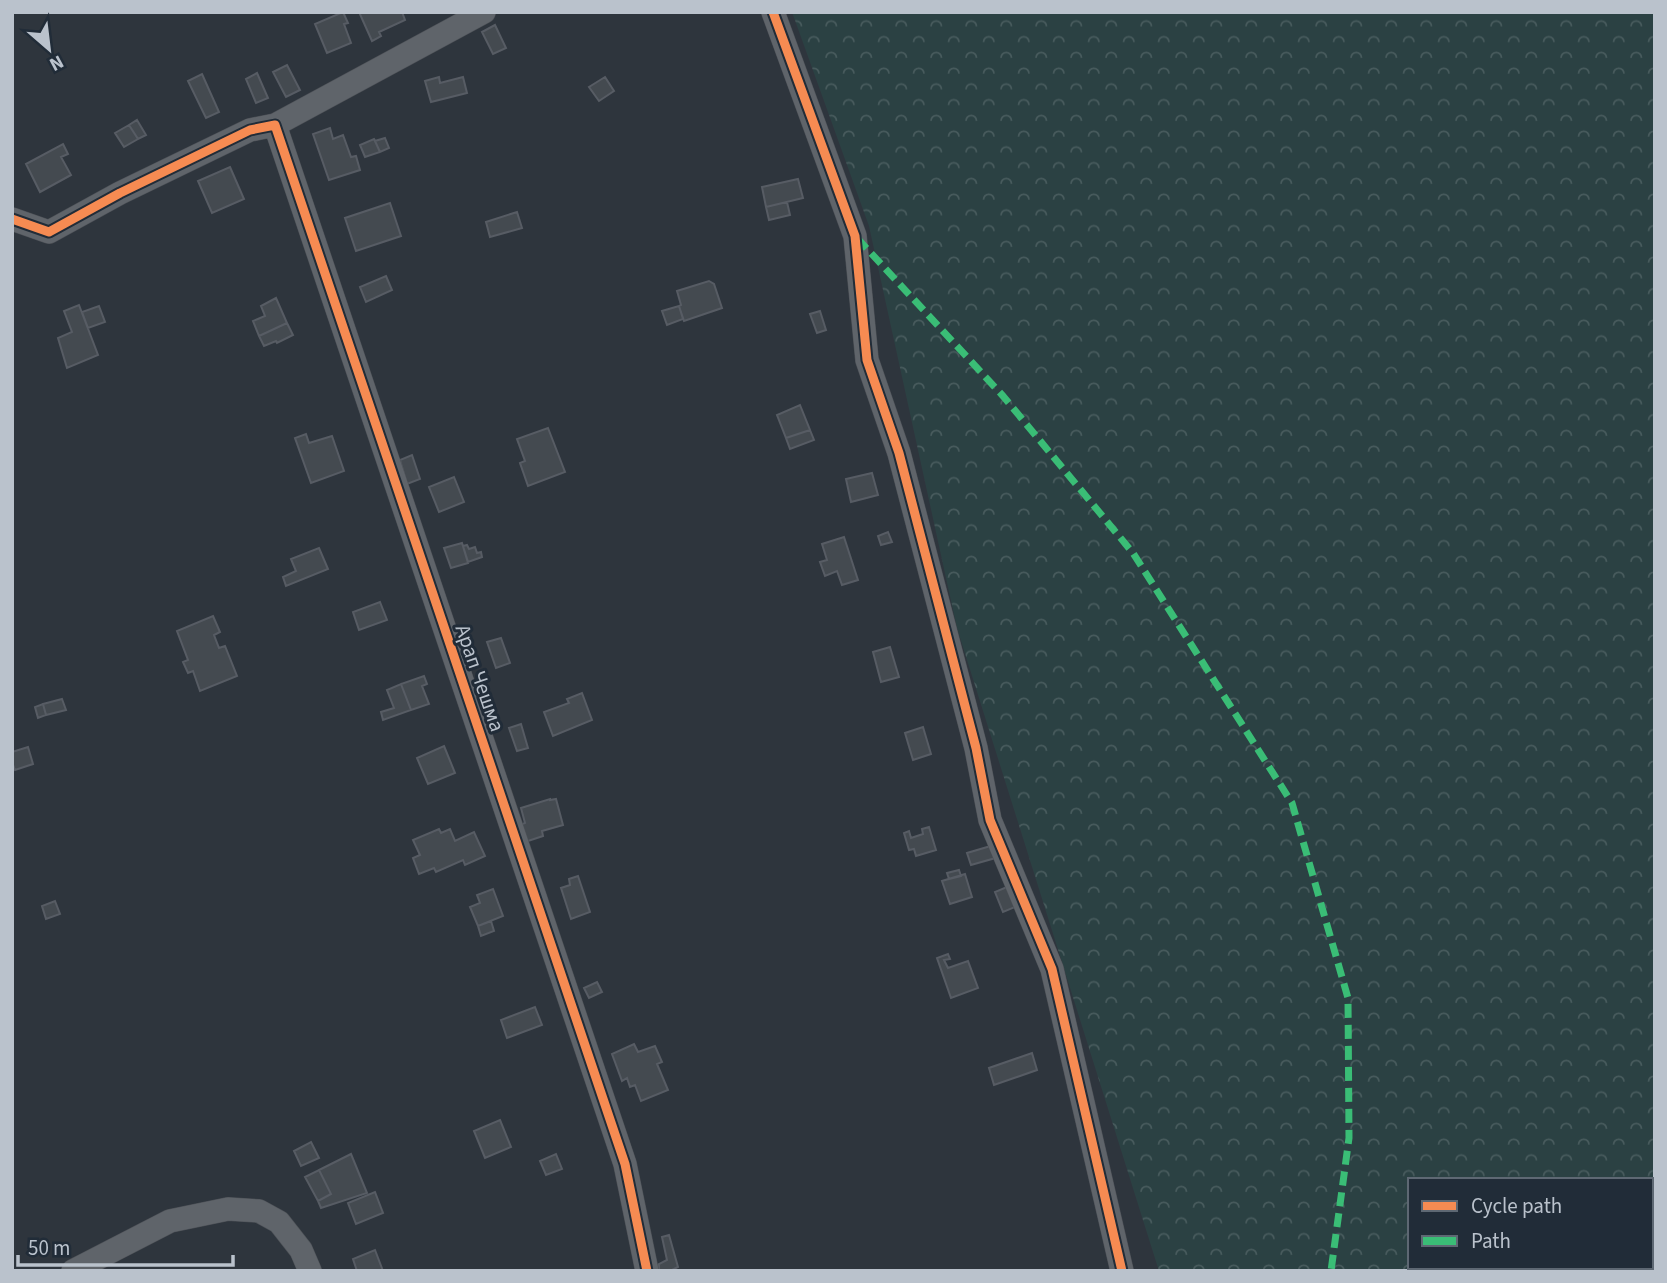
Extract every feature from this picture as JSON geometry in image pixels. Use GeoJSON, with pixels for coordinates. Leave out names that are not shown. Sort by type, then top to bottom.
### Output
{"type":"FeatureCollection","features":[{"type":"Feature","properties":{"kind":"street"},"geometry":{"type":"LineString","coordinates":[[12,219],[49,232],[120,193],[250,130],[275,125],[484,12]]}},
{"type":"Feature","properties":{"kind":"street"},"geometry":{"type":"LineString","coordinates":[[773,12],[855,236],[867,360],[899,453],[976,748],[990,820],[1052,970],[1122,1271]]}},
{"type":"Feature","properties":{"kind":"street","name":"Арап Чешма"},"geometry":{"type":"LineString","coordinates":[[275,125],[625,1164],[647,1271]]}},
{"type":"Feature","properties":{"kind":"street"},"geometry":{"type":"LineString","coordinates":[[73,1271],[170,1222],[228,1209],[259,1211],[279,1222],[301,1250],[310,1271]]}},
{"type":"Feature","properties":{"kind":"green space"},"geometry":{"type":"Polygon","coordinates":[[[792,12],[1655,12],[1655,1271],[1159,1271],[957,628],[869,226],[792,12]]]}},
{"type":"Feature","properties":{"kind":"building"},"geometry":{"type":"Polygon","coordinates":[[[343,12],[351,43],[327,53],[315,24],[343,12]]]}},
{"type":"Feature","properties":{"kind":"building"},"geometry":{"type":"Polygon","coordinates":[[[359,12],[402,12],[405,20],[379,32],[381,36],[372,41],[359,12]]]}},
{"type":"Feature","properties":{"kind":"building"},"geometry":{"type":"Polygon","coordinates":[[[495,25],[506,48],[493,54],[482,32],[495,25]]]}},
{"type":"Feature","properties":{"kind":"building"},"geometry":{"type":"Polygon","coordinates":[[[287,65],[300,90],[286,97],[273,72],[287,65]]]}},
{"type":"Feature","properties":{"kind":"building"},"geometry":{"type":"Polygon","coordinates":[[[257,73],[268,98],[256,103],[246,79],[257,73]]]}},
{"type":"Feature","properties":{"kind":"building"},"geometry":{"type":"Polygon","coordinates":[[[202,74],[219,112],[206,118],[188,81],[202,74]]]}},
{"type":"Feature","properties":{"kind":"building"},"geometry":{"type":"Polygon","coordinates":[[[439,77],[440,83],[463,77],[467,93],[431,102],[425,81],[439,77]]]}},
{"type":"Feature","properties":{"kind":"building"},"geometry":{"type":"Polygon","coordinates":[[[605,77],[614,91],[599,101],[589,87],[605,77]]]}},
{"type":"Feature","properties":{"kind":"building"},"geometry":{"type":"Polygon","coordinates":[[[137,120],[146,135],[138,139],[129,125],[137,120]]]}},
{"type":"Feature","properties":{"kind":"building"},"geometry":{"type":"Polygon","coordinates":[[[129,125],[138,139],[124,147],[115,133],[129,125]]]}},
{"type":"Feature","properties":{"kind":"building"},"geometry":{"type":"Polygon","coordinates":[[[330,128],[333,139],[343,135],[351,157],[356,156],[360,170],[329,180],[313,134],[330,128]]]}},
{"type":"Feature","properties":{"kind":"building"},"geometry":{"type":"Polygon","coordinates":[[[385,138],[389,148],[380,152],[375,141],[385,138]]]}},
{"type":"Feature","properties":{"kind":"building"},"geometry":{"type":"Polygon","coordinates":[[[374,139],[380,152],[365,157],[360,145],[374,139]]]}},
{"type":"Feature","properties":{"kind":"building"},"geometry":{"type":"Polygon","coordinates":[[[63,144],[68,154],[61,157],[71,175],[40,192],[26,164],[63,144]]]}},
{"type":"Feature","properties":{"kind":"building"},"geometry":{"type":"Polygon","coordinates":[[[230,167],[244,199],[212,213],[198,181],[230,167]]]}},
{"type":"Feature","properties":{"kind":"building"},"geometry":{"type":"Polygon","coordinates":[[[798,179],[803,198],[766,207],[762,187],[798,179]]]}},
{"type":"Feature","properties":{"kind":"building"},"geometry":{"type":"Polygon","coordinates":[[[787,202],[790,215],[769,220],[766,207],[787,202]]]}},
{"type":"Feature","properties":{"kind":"building"},"geometry":{"type":"Polygon","coordinates":[[[390,203],[401,236],[356,251],[345,218],[390,203]]]}},
{"type":"Feature","properties":{"kind":"building"},"geometry":{"type":"Polygon","coordinates":[[[517,212],[522,228],[490,237],[486,222],[517,212]]]}},
{"type":"Feature","properties":{"kind":"building"},"geometry":{"type":"Polygon","coordinates":[[[386,276],[392,290],[366,302],[360,287],[386,276]]]}},
{"type":"Feature","properties":{"kind":"building"},"geometry":{"type":"Polygon","coordinates":[[[709,281],[714,284],[722,308],[684,321],[677,291],[709,281]]]}},
{"type":"Feature","properties":{"kind":"building"},"geometry":{"type":"Polygon","coordinates":[[[276,298],[287,323],[259,336],[253,321],[265,316],[261,306],[276,298]]]}},
{"type":"Feature","properties":{"kind":"building"},"geometry":{"type":"Polygon","coordinates":[[[79,305],[98,355],[67,368],[58,338],[72,332],[64,311],[79,305]]]}},
{"type":"Feature","properties":{"kind":"building"},"geometry":{"type":"Polygon","coordinates":[[[99,306],[105,322],[88,328],[82,312],[99,306]]]}},
{"type":"Feature","properties":{"kind":"building"},"geometry":{"type":"Polygon","coordinates":[[[679,306],[683,319],[667,325],[662,311],[679,306]]]}},
{"type":"Feature","properties":{"kind":"building"},"geometry":{"type":"Polygon","coordinates":[[[820,311],[826,330],[817,333],[810,314],[820,311]]]}},
{"type":"Feature","properties":{"kind":"building"},"geometry":{"type":"Polygon","coordinates":[[[287,323],[293,335],[264,346],[259,336],[287,323]]]}},
{"type":"Feature","properties":{"kind":"building"},"geometry":{"type":"Polygon","coordinates":[[[800,405],[810,430],[786,438],[777,415],[800,405]]]}},
{"type":"Feature","properties":{"kind":"building"},"geometry":{"type":"Polygon","coordinates":[[[548,428],[565,472],[528,486],[520,463],[525,461],[517,439],[548,428]]]}},
{"type":"Feature","properties":{"kind":"building"},"geometry":{"type":"Polygon","coordinates":[[[810,430],[814,440],[790,449],[786,438],[810,430]]]}},
{"type":"Feature","properties":{"kind":"building"},"geometry":{"type":"Polygon","coordinates":[[[306,434],[309,443],[332,436],[344,471],[311,483],[295,438],[306,434]]]}},
{"type":"Feature","properties":{"kind":"building"},"geometry":{"type":"Polygon","coordinates":[[[412,455],[420,479],[407,484],[400,460],[412,455]]]}},
{"type":"Feature","properties":{"kind":"building"},"geometry":{"type":"Polygon","coordinates":[[[872,473],[878,495],[851,502],[846,479],[872,473]]]}},
{"type":"Feature","properties":{"kind":"building"},"geometry":{"type":"Polygon","coordinates":[[[454,477],[464,502],[439,512],[429,487],[454,477]]]}},
{"type":"Feature","properties":{"kind":"building"},"geometry":{"type":"Polygon","coordinates":[[[888,532],[892,542],[881,545],[878,536],[888,532]]]}},
{"type":"Feature","properties":{"kind":"building"},"geometry":{"type":"Polygon","coordinates":[[[844,537],[858,580],[842,585],[837,571],[825,576],[820,562],[827,560],[822,544],[844,537]]]}},
{"type":"Feature","properties":{"kind":"building"},"geometry":{"type":"Polygon","coordinates":[[[462,543],[468,563],[451,568],[444,548],[462,543]]]}},
{"type":"Feature","properties":{"kind":"building"},"geometry":{"type":"Polygon","coordinates":[[[467,545],[469,549],[475,547],[482,557],[468,562],[463,546],[467,545]]]}},
{"type":"Feature","properties":{"kind":"building"},"geometry":{"type":"Polygon","coordinates":[[[319,548],[328,569],[286,586],[283,577],[296,571],[291,559],[319,548]]]}},
{"type":"Feature","properties":{"kind":"building"},"geometry":{"type":"Polygon","coordinates":[[[380,602],[387,620],[359,630],[353,612],[380,602]]]}},
{"type":"Feature","properties":{"kind":"building"},"geometry":{"type":"Polygon","coordinates":[[[213,616],[220,632],[214,635],[219,648],[225,646],[237,676],[200,691],[193,671],[188,673],[183,662],[188,660],[177,631],[213,616]]]}},
{"type":"Feature","properties":{"kind":"building"},"geometry":{"type":"Polygon","coordinates":[[[501,638],[510,663],[496,668],[487,642],[501,638]]]}},
{"type":"Feature","properties":{"kind":"building"},"geometry":{"type":"Polygon","coordinates":[[[890,647],[899,677],[881,682],[873,652],[890,647]]]}},
{"type":"Feature","properties":{"kind":"building"},"geometry":{"type":"Polygon","coordinates":[[[424,676],[427,684],[422,686],[429,704],[411,710],[401,684],[424,676]]]}},
{"type":"Feature","properties":{"kind":"building"},"geometry":{"type":"Polygon","coordinates":[[[401,684],[411,710],[383,720],[381,712],[394,708],[387,690],[401,684]]]}},
{"type":"Feature","properties":{"kind":"building"},"geometry":{"type":"Polygon","coordinates":[[[582,693],[592,720],[553,736],[544,712],[569,703],[567,699],[582,693]]]}},
{"type":"Feature","properties":{"kind":"building"},"geometry":{"type":"Polygon","coordinates":[[[62,699],[66,710],[46,715],[43,704],[62,699]]]}},
{"type":"Feature","properties":{"kind":"building"},"geometry":{"type":"Polygon","coordinates":[[[43,704],[46,715],[38,718],[35,707],[43,704]]]}},
{"type":"Feature","properties":{"kind":"building"},"geometry":{"type":"Polygon","coordinates":[[[521,724],[528,748],[517,751],[509,728],[521,724]]]}},
{"type":"Feature","properties":{"kind":"building"},"geometry":{"type":"Polygon","coordinates":[[[923,727],[931,754],[913,760],[905,733],[923,727]]]}},
{"type":"Feature","properties":{"kind":"building"},"geometry":{"type":"Polygon","coordinates":[[[444,746],[455,773],[428,784],[417,758],[444,746]]]}},
{"type":"Feature","properties":{"kind":"building"},"geometry":{"type":"Polygon","coordinates":[[[28,747],[33,764],[15,770],[12,752],[28,747]]]}},
{"type":"Feature","properties":{"kind":"building"},"geometry":{"type":"Polygon","coordinates":[[[556,799],[563,825],[542,831],[543,836],[525,842],[520,825],[525,823],[521,808],[556,799]]]}},
{"type":"Feature","properties":{"kind":"building"},"geometry":{"type":"Polygon","coordinates":[[[929,827],[936,850],[916,856],[914,849],[909,850],[904,833],[909,831],[911,838],[923,834],[922,829],[929,827]]]}},
{"type":"Feature","properties":{"kind":"building"},"geometry":{"type":"Polygon","coordinates":[[[439,829],[441,833],[450,829],[455,841],[474,832],[485,856],[465,865],[463,860],[436,872],[434,868],[419,874],[413,858],[420,855],[413,840],[439,829]]]}},
{"type":"Feature","properties":{"kind":"building"},"geometry":{"type":"Polygon","coordinates":[[[994,845],[999,857],[971,865],[967,853],[994,845]]]}},
{"type":"Feature","properties":{"kind":"building"},"geometry":{"type":"Polygon","coordinates":[[[959,870],[961,876],[949,879],[947,873],[959,870]]]}},
{"type":"Feature","properties":{"kind":"building"},"geometry":{"type":"Polygon","coordinates":[[[965,874],[972,897],[950,904],[942,881],[965,874]]]}},
{"type":"Feature","properties":{"kind":"building"},"geometry":{"type":"Polygon","coordinates":[[[578,876],[590,912],[571,919],[561,888],[570,885],[569,879],[578,876]]]}},
{"type":"Feature","properties":{"kind":"building"},"geometry":{"type":"Polygon","coordinates":[[[1019,882],[1027,902],[1003,912],[995,892],[1019,882]]]}},
{"type":"Feature","properties":{"kind":"building"},"geometry":{"type":"Polygon","coordinates":[[[493,889],[503,916],[478,926],[470,907],[480,903],[477,895],[493,889]]]}},
{"type":"Feature","properties":{"kind":"building"},"geometry":{"type":"Polygon","coordinates":[[[55,901],[60,914],[46,919],[42,906],[55,901]]]}},
{"type":"Feature","properties":{"kind":"building"},"geometry":{"type":"Polygon","coordinates":[[[491,921],[494,931],[481,936],[478,926],[491,921]]]}},
{"type":"Feature","properties":{"kind":"building"},"geometry":{"type":"Polygon","coordinates":[[[948,954],[950,959],[944,960],[948,968],[968,961],[978,988],[951,998],[937,958],[948,954]]]}},
{"type":"Feature","properties":{"kind":"building"},"geometry":{"type":"Polygon","coordinates":[[[597,982],[602,992],[589,998],[584,988],[597,982]]]}},
{"type":"Feature","properties":{"kind":"building"},"geometry":{"type":"Polygon","coordinates":[[[535,1007],[542,1025],[507,1038],[501,1020],[535,1007]]]}},
{"type":"Feature","properties":{"kind":"building"},"geometry":{"type":"Polygon","coordinates":[[[634,1044],[638,1052],[655,1046],[662,1062],[657,1064],[668,1090],[641,1101],[635,1085],[630,1087],[627,1078],[622,1081],[612,1054],[634,1044]]]}},
{"type":"Feature","properties":{"kind":"building"},"geometry":{"type":"Polygon","coordinates":[[[1032,1053],[1037,1070],[994,1085],[989,1068],[1032,1053]]]}},
{"type":"Feature","properties":{"kind":"building"},"geometry":{"type":"Polygon","coordinates":[[[500,1120],[511,1147],[485,1158],[474,1131],[500,1120]]]}},
{"type":"Feature","properties":{"kind":"building"},"geometry":{"type":"Polygon","coordinates":[[[311,1142],[319,1158],[301,1166],[294,1151],[311,1142]]]}},
{"type":"Feature","properties":{"kind":"building"},"geometry":{"type":"Polygon","coordinates":[[[351,1154],[367,1193],[321,1208],[318,1201],[331,1194],[319,1170],[351,1154]]]}},
{"type":"Feature","properties":{"kind":"building"},"geometry":{"type":"Polygon","coordinates":[[[556,1154],[562,1169],[546,1175],[540,1161],[556,1154]]]}},
{"type":"Feature","properties":{"kind":"building"},"geometry":{"type":"Polygon","coordinates":[[[319,1170],[331,1194],[318,1201],[305,1177],[319,1170]]]}},
{"type":"Feature","properties":{"kind":"building"},"geometry":{"type":"Polygon","coordinates":[[[375,1192],[383,1213],[356,1224],[348,1203],[375,1192]]]}},
{"type":"Feature","properties":{"kind":"building"},"geometry":{"type":"Polygon","coordinates":[[[669,1235],[678,1267],[670,1271],[659,1271],[659,1264],[667,1260],[662,1237],[669,1235]]]}},
{"type":"Feature","properties":{"kind":"building"},"geometry":{"type":"Polygon","coordinates":[[[375,1250],[383,1271],[357,1271],[353,1259],[375,1250]]]}},
{"type":"Feature","properties":{"kind":"marked path"},"geometry":{"type":"LineString","coordinates":[[857,238],[1003,396],[1133,553],[1292,803],[1348,998],[1349,1138],[1331,1271]]}},
{"type":"Feature","properties":{"kind":"cycle path"},"geometry":{"type":"LineString","coordinates":[[773,12],[855,236],[867,360],[899,453],[976,748],[990,820],[1052,969],[1122,1271]]}},
{"type":"Feature","properties":{"kind":"cycle path"},"geometry":{"type":"LineString","coordinates":[[12,219],[49,232],[120,193],[250,130],[275,125],[625,1164],[647,1271]]}}]}
